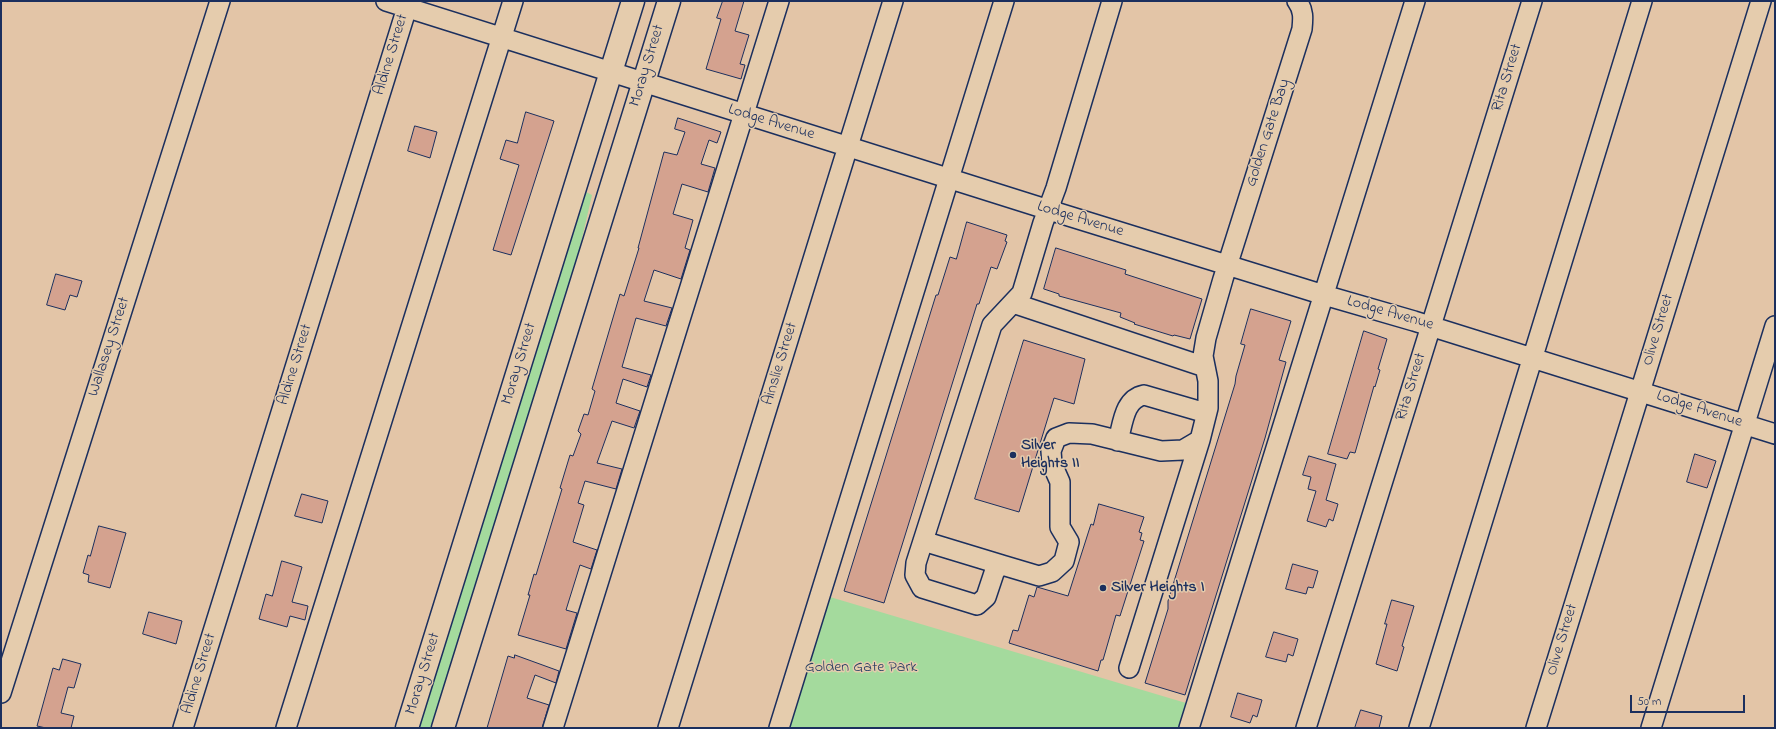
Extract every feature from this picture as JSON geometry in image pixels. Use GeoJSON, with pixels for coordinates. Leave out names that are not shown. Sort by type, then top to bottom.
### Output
{"type":"FeatureCollection","features":[{"type":"Feature","properties":{"kind":"main road","name":"Moray Street"},"geometry":{"type":"LineString","coordinates":[[407,728],[633,1]]}},
{"type":"Feature","properties":{"kind":"main road","name":"Moray Street"},"geometry":{"type":"LineString","coordinates":[[443,728],[669,1]]}},
{"type":"Feature","properties":{"kind":"street","name":"Wallasey Street"},"geometry":{"type":"LineString","coordinates":[[1,692],[220,1]]}},
{"type":"Feature","properties":{"kind":"street","name":"Lodge Avenue"},"geometry":{"type":"LineString","coordinates":[[386,1],[408,4],[501,38],[1049,210],[1324,295],[1431,326],[1775,434]]}},
{"type":"Feature","properties":{"kind":"street"},"geometry":{"type":"LineString","coordinates":[[286,728],[513,1]]}},
{"type":"Feature","properties":{"kind":"street"},"geometry":{"type":"LineString","coordinates":[[553,728],[779,1]]}},
{"type":"Feature","properties":{"kind":"street","name":"Ainslie Street"},"geometry":{"type":"LineString","coordinates":[[668,728],[893,1]]}},
{"type":"Feature","properties":{"kind":"street"},"geometry":{"type":"LineString","coordinates":[[779,728],[1004,1]]}},
{"type":"Feature","properties":{"kind":"street"},"geometry":{"type":"LineString","coordinates":[[1002,565],[995,570],[986,597],[977,605],[922,588],[915,575],[916,563],[992,325],[1022,293],[1043,223],[1049,210],[1112,1]]}},
{"type":"Feature","properties":{"kind":"street","name":"Golden Gate Bay"},"geometry":{"type":"LineString","coordinates":[[1129,668],[1200,440],[1206,414],[1208,381],[1203,356],[1206,338],[1302,30],[1304,17],[1301,6],[1297,1]]}},
{"type":"Feature","properties":{"kind":"street"},"geometry":{"type":"LineString","coordinates":[[1189,728],[1415,1]]}},
{"type":"Feature","properties":{"kind":"street","name":"Rita Street"},"geometry":{"type":"LineString","coordinates":[[1306,728],[1532,1]]}},
{"type":"Feature","properties":{"kind":"street"},"geometry":{"type":"LineString","coordinates":[[1419,728],[1526,385],[1532,358],[1642,1]]}},
{"type":"Feature","properties":{"kind":"street","name":"Olive Street"},"geometry":{"type":"LineString","coordinates":[[1536,728],[1761,1]]}},
{"type":"Feature","properties":{"kind":"street","name":"Aldine Street"},"geometry":{"type":"LineString","coordinates":[[183,728],[408,4]]}},
{"type":"Feature","properties":{"kind":"street"},"geometry":{"type":"LineString","coordinates":[[1013,303],[1205,367]]}},
{"type":"Feature","properties":{"kind":"street"},"geometry":{"type":"LineString","coordinates":[[1651,728],[1775,326]]}},
{"type":"Feature","properties":{"kind":"street"},"geometry":{"type":"LineString","coordinates":[[1118,440],[1129,403],[1135,397],[1144,395],[1206,414]]}},
{"type":"Feature","properties":{"kind":"street"},"geometry":{"type":"LineString","coordinates":[[923,541],[1040,576],[1052,572],[1064,561],[1069,542],[1060,527],[1060,482],[1052,464],[1051,451],[1056,438],[1069,432],[1092,434],[1160,451],[1183,450],[1200,440]]}},
{"type":"Feature","properties":{"kind":"green space"},"geometry":{"type":"Polygon","coordinates":[[[584,191],[592,195],[577,260],[431,728],[419,728],[584,191]]]}},
{"type":"Feature","properties":{"kind":"green space","name":"Golden Gate Park"},"geometry":{"type":"Polygon","coordinates":[[[820,594],[1196,706],[1189,728],[779,728],[820,594]]]}},
{"type":"Feature","properties":{"kind":"building"},"geometry":{"type":"Polygon","coordinates":[[[723,1],[744,1],[735,31],[749,35],[740,64],[745,65],[741,79],[706,69],[721,19],[717,18],[723,1]]]}},
{"type":"Feature","properties":{"kind":"building"},"geometry":{"type":"Polygon","coordinates":[[[526,112],[554,121],[511,255],[493,250],[519,165],[500,159],[506,140],[517,143],[526,112]]]}},
{"type":"Feature","properties":{"kind":"building"},"geometry":{"type":"Polygon","coordinates":[[[678,118],[721,132],[717,143],[709,140],[701,164],[715,168],[708,192],[682,184],[673,214],[693,220],[685,248],[690,250],[681,279],[654,270],[644,301],[672,308],[666,326],[636,318],[622,367],[651,375],[647,387],[623,379],[616,403],[640,411],[634,428],[612,421],[597,463],[622,469],[616,489],[585,481],[578,503],[584,505],[573,542],[597,550],[591,569],[580,565],[566,610],[577,613],[566,649],[518,635],[530,595],[528,595],[534,574],[536,575],[562,489],[560,488],[570,455],[573,456],[581,434],[578,431],[584,414],[588,415],[595,391],[592,389],[620,294],[624,296],[639,248],[664,152],[677,155],[685,132],[675,129],[678,118]]]}},
{"type":"Feature","properties":{"kind":"building"},"geometry":{"type":"Polygon","coordinates":[[[415,126],[437,132],[430,158],[408,151],[415,126]]]}},
{"type":"Feature","properties":{"kind":"building"},"geometry":{"type":"Polygon","coordinates":[[[967,222],[1007,235],[1005,241],[1007,242],[997,269],[991,267],[979,304],[977,304],[884,603],[844,591],[936,295],[938,295],[950,257],[956,259],[967,222]]]}},
{"type":"Feature","properties":{"kind":"building"},"geometry":{"type":"Polygon","coordinates":[[[1056,248],[1126,270],[1125,274],[1202,299],[1190,339],[1173,336],[1134,324],[1135,323],[1120,317],[1121,313],[1059,296],[1059,294],[1044,289],[1056,248]]]}},
{"type":"Feature","properties":{"kind":"building"},"geometry":{"type":"Polygon","coordinates":[[[56,274],[82,281],[77,297],[70,295],[65,310],[47,305],[56,274]]]}},
{"type":"Feature","properties":{"kind":"building"},"geometry":{"type":"Polygon","coordinates":[[[1251,309],[1291,321],[1279,360],[1286,362],[1265,438],[1185,695],[1145,683],[1168,609],[1168,601],[1235,384],[1245,345],[1241,344],[1251,309]]]}},
{"type":"Feature","properties":{"kind":"building"},"geometry":{"type":"Polygon","coordinates":[[[1364,331],[1387,339],[1378,369],[1380,370],[1355,453],[1350,452],[1347,459],[1328,454],[1364,331]]]}},
{"type":"Feature","properties":{"kind":"building","name":"Silver Heights II"},"geometry":{"type":"Polygon","coordinates":[[[1024,340],[1085,359],[1074,404],[1054,398],[1019,512],[975,499],[1024,340]]]}},
{"type":"Feature","properties":{"kind":"building"},"geometry":{"type":"Polygon","coordinates":[[[1695,454],[1716,461],[1707,488],[1687,482],[1695,454]]]}},
{"type":"Feature","properties":{"kind":"building"},"geometry":{"type":"Polygon","coordinates":[[[1309,456],[1336,464],[1326,500],[1338,504],[1333,521],[1329,519],[1326,527],[1307,521],[1316,491],[1308,489],[1311,477],[1303,475],[1309,456]]]}},
{"type":"Feature","properties":{"kind":"building"},"geometry":{"type":"Polygon","coordinates":[[[302,494],[328,501],[322,523],[295,516],[302,494]]]}},
{"type":"Feature","properties":{"kind":"building","name":"Silver Heights I"},"geometry":{"type":"Polygon","coordinates":[[[1099,504],[1144,517],[1139,532],[1142,533],[1140,540],[1144,541],[1120,616],[1116,615],[1103,660],[1101,660],[1098,671],[1009,643],[1013,630],[1018,631],[1029,595],[1034,597],[1037,587],[1068,596],[1099,504]]]}},
{"type":"Feature","properties":{"kind":"building"},"geometry":{"type":"Polygon","coordinates":[[[99,526],[126,533],[110,588],[88,582],[89,575],[83,573],[99,526]]]}},
{"type":"Feature","properties":{"kind":"building"},"geometry":{"type":"Polygon","coordinates":[[[282,561],[302,567],[292,602],[308,606],[305,620],[290,616],[287,627],[259,619],[266,594],[272,596],[282,561]]]}},
{"type":"Feature","properties":{"kind":"building"},"geometry":{"type":"Polygon","coordinates":[[[1293,564],[1318,571],[1313,588],[1308,587],[1306,594],[1286,589],[1293,564]]]}},
{"type":"Feature","properties":{"kind":"building"},"geometry":{"type":"Polygon","coordinates":[[[1392,600],[1414,606],[1402,646],[1404,647],[1397,671],[1376,664],[1392,600]]]}},
{"type":"Feature","properties":{"kind":"building"},"geometry":{"type":"Polygon","coordinates":[[[149,612],[182,621],[176,644],[143,634],[149,612]]]}},
{"type":"Feature","properties":{"kind":"building"},"geometry":{"type":"Polygon","coordinates":[[[1274,632],[1298,639],[1293,656],[1288,654],[1286,662],[1266,657],[1274,632]]]}},
{"type":"Feature","properties":{"kind":"building"},"geometry":{"type":"Polygon","coordinates":[[[515,655],[559,671],[556,683],[535,675],[527,698],[549,705],[542,728],[487,728],[508,656],[514,658],[515,655]]]}},
{"type":"Feature","properties":{"kind":"building"},"geometry":{"type":"Polygon","coordinates":[[[63,659],[81,664],[74,688],[68,687],[61,713],[74,716],[71,728],[46,728],[37,726],[53,668],[59,670],[63,659]]]}},
{"type":"Feature","properties":{"kind":"building"},"geometry":{"type":"Polygon","coordinates":[[[1238,693],[1262,700],[1257,717],[1253,715],[1250,723],[1231,717],[1238,693]]]}},
{"type":"Feature","properties":{"kind":"building"},"geometry":{"type":"Polygon","coordinates":[[[1361,710],[1382,716],[1379,728],[1355,728],[1361,710]]]}},
{"type":"Feature","properties":{"kind":"place","name":"Silver Heights II"},"geometry":{"type":"Point","coordinates":[1013,455]}},
{"type":"Feature","properties":{"kind":"place","name":"Silver Heights I"},"geometry":{"type":"Point","coordinates":[1103,588]}}]}
